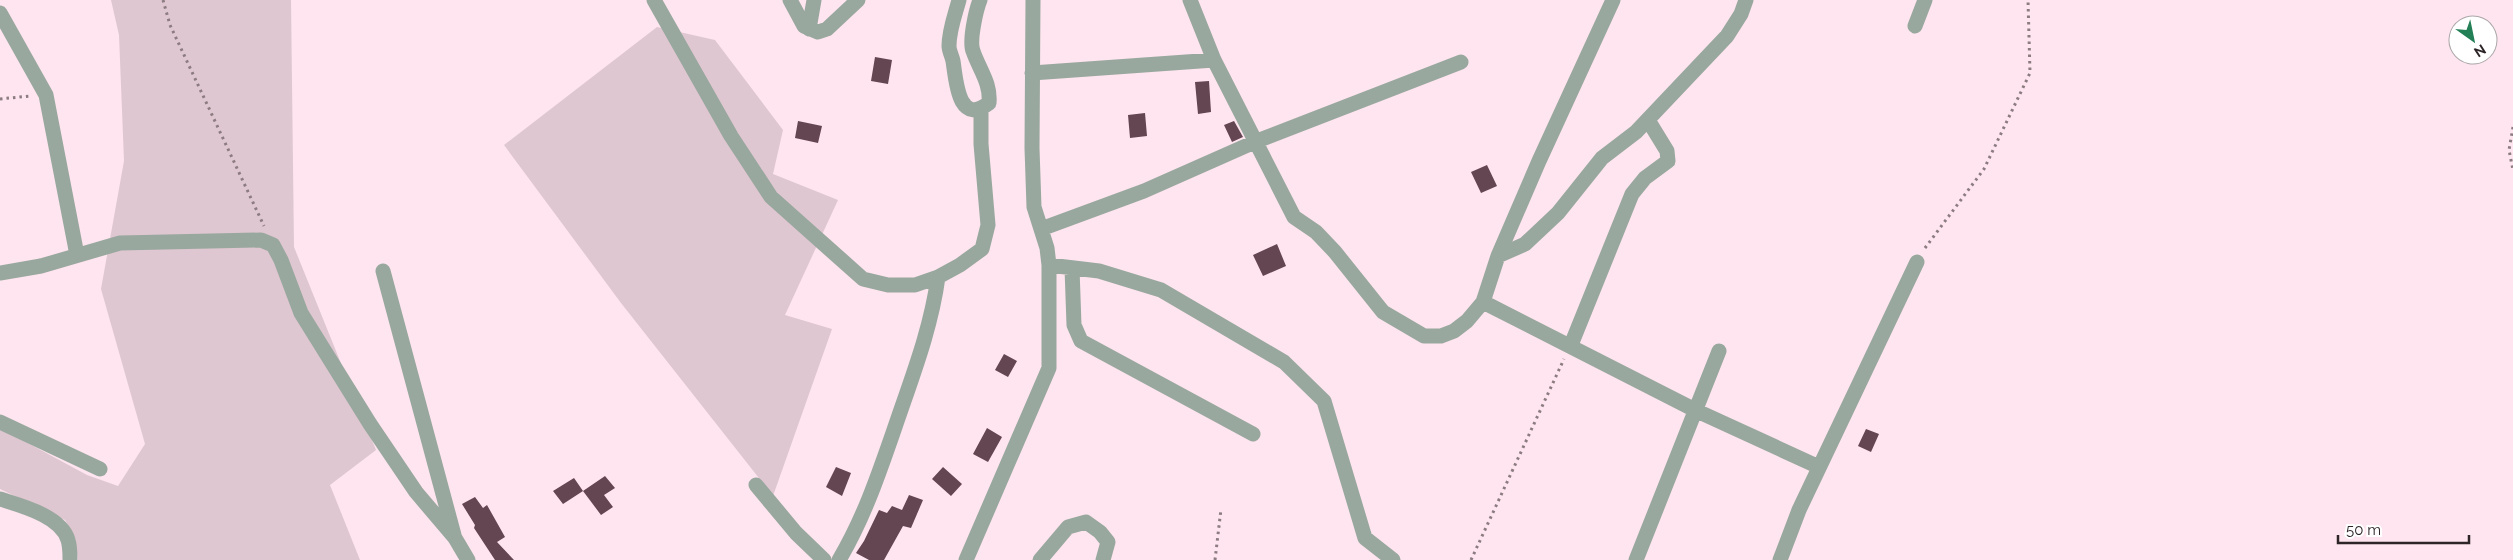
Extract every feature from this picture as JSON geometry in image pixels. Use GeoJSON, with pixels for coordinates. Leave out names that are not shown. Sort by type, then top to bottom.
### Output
{"type":"FeatureCollection","features":[{"type":"Feature","properties":{"kind":"street"},"geometry":{"type":"LineString","coordinates":[[654,0],[731,136],[771,197],[863,279],[901,286],[915,285],[938,277],[982,249],[988,225],[981,144],[981,110]]}},
{"type":"Feature","properties":{"kind":"street"},"geometry":{"type":"LineString","coordinates":[[790,0],[800,19],[809,29],[818,32],[826,29],[858,0]]}},
{"type":"Feature","properties":{"kind":"street"},"geometry":{"type":"LineString","coordinates":[[809,29],[814,0]]}},
{"type":"Feature","properties":{"kind":"street"},"geometry":{"type":"LineString","coordinates":[[959,0],[949,47],[955,88],[963,103],[972,110],[981,110],[989,103],[990,90],[972,48],[977,8],[980,0]]}},
{"type":"Feature","properties":{"kind":"street"},"geometry":{"type":"LineString","coordinates":[[966,560],[1049,368],[1049,265],[1034,207],[1032,148],[1033,0]]}},
{"type":"Feature","properties":{"kind":"street"},"geometry":{"type":"LineString","coordinates":[[1190,0],[1214,60],[1257,141],[1294,217],[1316,232],[1335,252],[1383,312],[1424,336],[1441,336],[1454,331],[1484,302],[1498,256],[1539,161],[1613,0]]}},
{"type":"Feature","properties":{"kind":"street"},"geometry":{"type":"LineString","coordinates":[[1498,256],[1525,244],[1558,213],[1602,158],[1636,132],[1727,36],[1742,14],[1746,0]]}},
{"type":"Feature","properties":{"kind":"street"},"geometry":{"type":"LineString","coordinates":[[1915,26],[1925,0]]}},
{"type":"Feature","properties":{"kind":"street"},"geometry":{"type":"LineString","coordinates":[[0,13],[46,95],[77,255]]}},
{"type":"Feature","properties":{"kind":"street"},"geometry":{"type":"LineString","coordinates":[[1032,73],[1214,60]]}},
{"type":"Feature","properties":{"kind":"street"},"geometry":{"type":"LineString","coordinates":[[1041,229],[1144,191],[1257,141],[1462,62]]}},
{"type":"Feature","properties":{"kind":"street"},"geometry":{"type":"LineString","coordinates":[[1571,345],[1632,194],[1645,178],[1668,161],[1666,151],[1648,120]]}},
{"type":"Feature","properties":{"kind":"street"},"geometry":{"type":"LineString","coordinates":[[0,273],[41,266],[120,243],[260,240],[273,245],[306,321],[370,424],[416,492],[455,538],[468,560]]}},
{"type":"Feature","properties":{"kind":"street"},"geometry":{"type":"LineString","coordinates":[[1780,560],[1799,510],[1917,262]]}},
{"type":"Feature","properties":{"kind":"street"},"geometry":{"type":"LineString","coordinates":[[1049,265],[1099,271],[1161,290],[1284,362],[1324,401],[1365,538],[1393,560]]}},
{"type":"Feature","properties":{"kind":"street"},"geometry":{"type":"LineString","coordinates":[[1072,268],[1074,325],[1081,341],[1253,434]]}},
{"type":"Feature","properties":{"kind":"street"},"geometry":{"type":"LineString","coordinates":[[383,271],[455,538]]}},
{"type":"Feature","properties":{"kind":"street"},"geometry":{"type":"LineString","coordinates":[[839,560],[854,536],[874,488],[918,361],[934,307],[938,277]]}},
{"type":"Feature","properties":{"kind":"street"},"geometry":{"type":"LineString","coordinates":[[1484,302],[1697,411],[1819,467]]}},
{"type":"Feature","properties":{"kind":"street"},"geometry":{"type":"LineString","coordinates":[[1636,560],[1697,411],[1719,351]]}},
{"type":"Feature","properties":{"kind":"street"},"geometry":{"type":"LineString","coordinates":[[0,422],[100,469]]}},
{"type":"Feature","properties":{"kind":"street"},"geometry":{"type":"LineString","coordinates":[[756,486],[796,533],[824,560]]}},
{"type":"Feature","properties":{"kind":"street"},"geometry":{"type":"LineString","coordinates":[[0,498],[24,507],[59,526],[68,540],[70,560]]}},
{"type":"Feature","properties":{"kind":"street"},"geometry":{"type":"LineString","coordinates":[[1040,560],[1068,527],[1086,522],[1100,532],[1108,542],[1103,560]]}},
{"type":"Feature","properties":{"kind":"path"},"geometry":{"type":"LineString","coordinates":[[164,0],[170,25],[273,245]]}},
{"type":"Feature","properties":{"kind":"path"},"geometry":{"type":"LineString","coordinates":[[1917,262],[1933,235],[1984,169],[2030,73],[2028,0]]}},
{"type":"Feature","properties":{"kind":"path"},"geometry":{"type":"LineString","coordinates":[[0,99],[46,95]]}},
{"type":"Feature","properties":{"kind":"path"},"geometry":{"type":"LineString","coordinates":[[2513,127],[2509,150],[2513,170]]}},
{"type":"Feature","properties":{"kind":"path"},"geometry":{"type":"LineString","coordinates":[[1472,560],[1571,345]]}},
{"type":"Feature","properties":{"kind":"path"},"geometry":{"type":"LineString","coordinates":[[1215,560],[1221,509]]}},
{"type":"Feature","properties":{"kind":"shaded area"},"geometry":{"type":"Polygon","coordinates":[[[111,0],[291,0],[294,247],[376,450],[330,485],[360,560],[78,560],[75,538],[65,520],[0,489],[0,428],[87,475],[118,486],[145,444],[101,289],[124,161],[119,35],[111,0]]]}},
{"type":"Feature","properties":{"kind":"shaded area"},"geometry":{"type":"Polygon","coordinates":[[[657,27],[715,40],[783,130],[773,174],[838,200],[785,315],[832,329],[773,496],[621,303],[504,145],[657,27]]]}},
{"type":"Feature","properties":{"kind":"building"},"geometry":{"type":"Polygon","coordinates":[[[875,57],[892,60],[888,84],[871,81],[875,57]]]}},
{"type":"Feature","properties":{"kind":"building"},"geometry":{"type":"Polygon","coordinates":[[[1209,81],[1211,112],[1198,114],[1195,82],[1209,81]]]}},
{"type":"Feature","properties":{"kind":"building"},"geometry":{"type":"Polygon","coordinates":[[[1145,113],[1147,136],[1130,138],[1128,115],[1145,113]]]}},
{"type":"Feature","properties":{"kind":"building"},"geometry":{"type":"Polygon","coordinates":[[[798,121],[822,126],[818,143],[795,138],[798,121]]]}},
{"type":"Feature","properties":{"kind":"building"},"geometry":{"type":"Polygon","coordinates":[[[1234,121],[1243,137],[1232,142],[1224,125],[1234,121]]]}},
{"type":"Feature","properties":{"kind":"building"},"geometry":{"type":"Polygon","coordinates":[[[1487,165],[1497,186],[1481,193],[1471,172],[1487,165]]]}},
{"type":"Feature","properties":{"kind":"building"},"geometry":{"type":"Polygon","coordinates":[[[1277,244],[1286,266],[1263,276],[1253,255],[1277,244]]]}},
{"type":"Feature","properties":{"kind":"building"},"geometry":{"type":"Polygon","coordinates":[[[1004,354],[1017,361],[1008,377],[995,370],[1004,354]]]}},
{"type":"Feature","properties":{"kind":"building"},"geometry":{"type":"Polygon","coordinates":[[[987,428],[1002,437],[988,462],[973,454],[987,428]]]}},
{"type":"Feature","properties":{"kind":"building"},"geometry":{"type":"Polygon","coordinates":[[[1866,429],[1879,434],[1871,452],[1858,446],[1866,429]]]}},
{"type":"Feature","properties":{"kind":"building"},"geometry":{"type":"Polygon","coordinates":[[[836,467],[851,473],[842,496],[826,487],[836,467]]]}},
{"type":"Feature","properties":{"kind":"building"},"geometry":{"type":"Polygon","coordinates":[[[943,467],[962,484],[951,496],[932,479],[943,467]]]}},
{"type":"Feature","properties":{"kind":"building"},"geometry":{"type":"Polygon","coordinates":[[[605,476],[615,488],[604,495],[613,507],[601,515],[583,491],[605,476]]]}},
{"type":"Feature","properties":{"kind":"building"},"geometry":{"type":"Polygon","coordinates":[[[574,478],[583,491],[563,504],[553,491],[574,478]]]}},
{"type":"Feature","properties":{"kind":"building"},"geometry":{"type":"Polygon","coordinates":[[[909,495],[923,500],[911,528],[903,526],[884,560],[869,560],[856,553],[879,510],[887,513],[892,506],[902,510],[909,495]]]}},
{"type":"Feature","properties":{"kind":"building"},"geometry":{"type":"Polygon","coordinates":[[[475,497],[483,508],[487,505],[505,537],[497,542],[514,560],[495,560],[474,528],[475,525],[462,504],[475,497]]]}}]}
